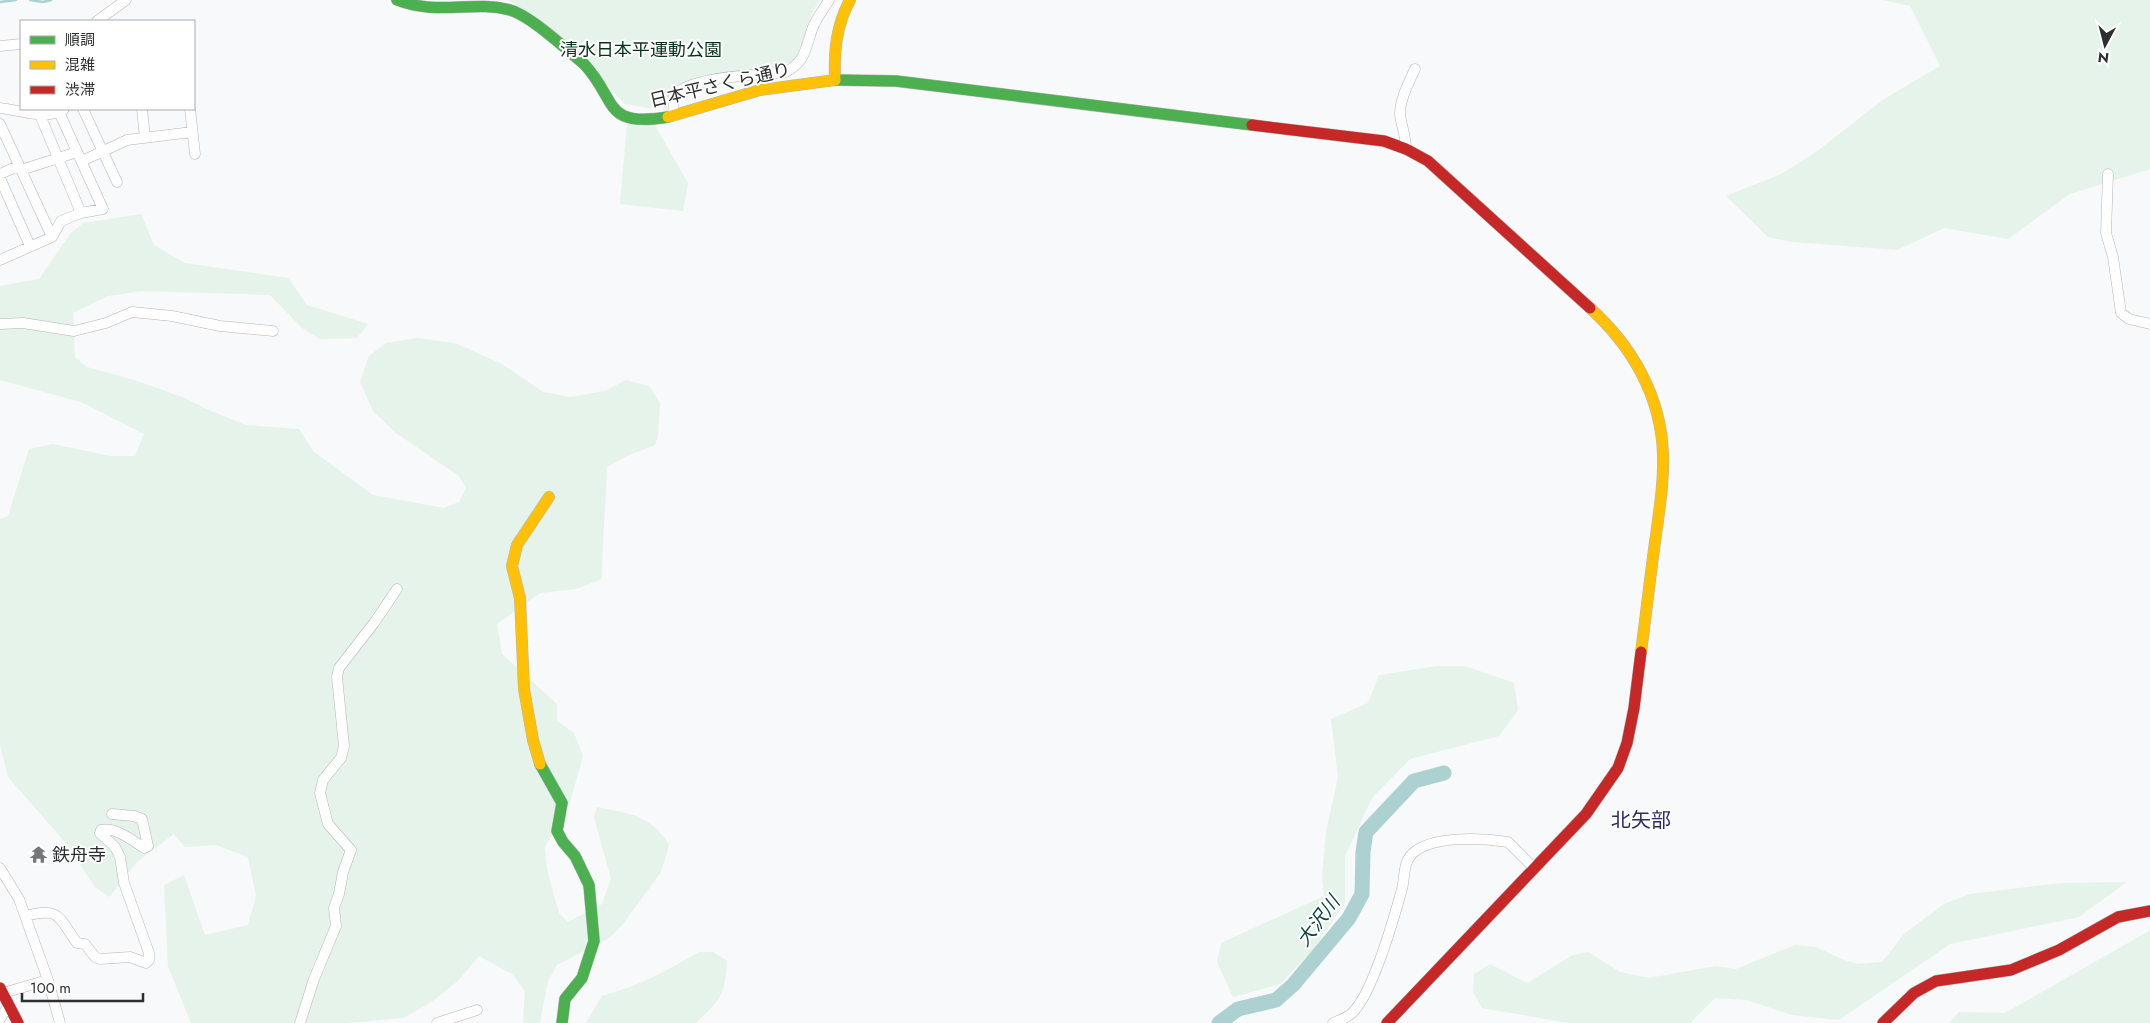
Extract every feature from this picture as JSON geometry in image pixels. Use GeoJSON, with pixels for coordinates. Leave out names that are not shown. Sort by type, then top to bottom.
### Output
{"type":"FeatureCollection","features":[{"type":"Feature","properties":{"kind":"street"},"geometry":{"type":"LineString","coordinates":[[98,20],[126,0]]}},
{"type":"Feature","properties":{"kind":"street","name":"日本平さくら通り"},"geometry":{"type":"LineString","coordinates":[[397,0],[420,7],[491,4],[512,10],[577,58],[589,70],[612,106],[619,113],[644,120],[673,116],[760,90],[835,80],[896,81],[1384,141],[1406,148],[1428,161],[1611,327],[1637,363],[1654,402],[1660,426],[1663,455],[1662,482],[1634,708],[1627,743],[1618,768],[1586,814],[1387,1023]]}},
{"type":"Feature","properties":{"kind":"street"},"geometry":{"type":"LineString","coordinates":[[673,116],[674,96],[685,87],[699,82],[786,72],[794,68],[806,53],[813,27],[830,0]]}},
{"type":"Feature","properties":{"kind":"street"},"geometry":{"type":"LineString","coordinates":[[835,80],[837,30],[850,0]]}},
{"type":"Feature","properties":{"kind":"street"},"geometry":{"type":"LineString","coordinates":[[0,46],[20,44]]}},
{"type":"Feature","properties":{"kind":"street"},"geometry":{"type":"LineString","coordinates":[[1406,148],[1406,136],[1400,113],[1404,93],[1415,69]]}},
{"type":"Feature","properties":{"kind":"street"},"geometry":{"type":"LineString","coordinates":[[0,108],[40,115],[62,110],[103,209],[81,213],[61,220],[52,237],[0,260]]}},
{"type":"Feature","properties":{"kind":"street"},"geometry":{"type":"LineString","coordinates":[[83,110],[117,182]]}},
{"type":"Feature","properties":{"kind":"street"},"geometry":{"type":"LineString","coordinates":[[142,110],[145,138]]}},
{"type":"Feature","properties":{"kind":"street"},"geometry":{"type":"LineString","coordinates":[[190,110],[195,154]]}},
{"type":"Feature","properties":{"kind":"street"},"geometry":{"type":"LineString","coordinates":[[40,115],[81,213]]}},
{"type":"Feature","properties":{"kind":"street"},"geometry":{"type":"LineString","coordinates":[[0,124],[52,237]]}},
{"type":"Feature","properties":{"kind":"street"},"geometry":{"type":"LineString","coordinates":[[0,174],[59,158],[80,157],[103,152],[127,140],[192,132]]}},
{"type":"Feature","properties":{"kind":"street"},"geometry":{"type":"LineString","coordinates":[[2108,174],[2106,233],[2113,257],[2121,313],[2129,319],[2150,324]]}},
{"type":"Feature","properties":{"kind":"street"},"geometry":{"type":"LineString","coordinates":[[0,178],[30,246]]}},
{"type":"Feature","properties":{"kind":"street"},"geometry":{"type":"LineString","coordinates":[[0,324],[23,323],[74,331],[106,323],[132,312],[172,316],[220,326],[272,331]]}},
{"type":"Feature","properties":{"kind":"street"},"geometry":{"type":"LineString","coordinates":[[548,496],[517,545],[512,566],[520,598],[524,689],[533,740],[540,761],[562,803],[557,831],[563,842],[575,856],[589,885],[594,926],[594,941],[582,978],[563,1004],[562,1023]]}},
{"type":"Feature","properties":{"kind":"street"},"geometry":{"type":"LineString","coordinates":[[300,1023],[314,979],[336,926],[334,908],[339,894],[342,872],[350,850],[328,824],[320,792],[323,780],[338,764],[344,746],[337,677],[339,668],[374,623],[397,589]]}},
{"type":"Feature","properties":{"kind":"street"},"geometry":{"type":"LineString","coordinates":[[26,916],[49,912],[59,917],[77,943],[85,944],[100,959],[130,957],[146,963],[149,960],[149,953],[124,883],[120,857],[115,847],[100,832],[106,829],[128,837],[144,848],[148,846],[149,842],[142,820],[134,816],[112,814]]}},
{"type":"Feature","properties":{"kind":"street"},"geometry":{"type":"LineString","coordinates":[[1333,1023],[1353,1013],[1367,993],[1396,913],[1406,862],[1413,853],[1433,842],[1451,840],[1508,842],[1534,868]]}},
{"type":"Feature","properties":{"kind":"street"},"geometry":{"type":"LineString","coordinates":[[0,868],[19,899],[26,916],[48,980],[60,1023]]}},
{"type":"Feature","properties":{"kind":"street"},"geometry":{"type":"LineString","coordinates":[[1883,1023],[1925,986],[1950,978],[1994,974],[2012,970],[2057,951],[2112,918],[2131,912],[2150,911]]}},
{"type":"Feature","properties":{"kind":"street"},"geometry":{"type":"LineString","coordinates":[[18,1023],[1,990],[48,980]]}},
{"type":"Feature","properties":{"kind":"street"},"geometry":{"type":"LineString","coordinates":[[0,1019],[9,1005]]}},
{"type":"Feature","properties":{"kind":"street"},"geometry":{"type":"LineString","coordinates":[[437,1023],[477,1010]]}},
{"type":"Feature","properties":{"kind":"green space","name":"清水日本平運動公園"},"geometry":{"type":"Polygon","coordinates":[[[508,0],[820,0],[811,14],[806,53],[782,67],[732,72],[673,93],[668,102],[656,109],[625,104],[539,20],[508,0]]]}},
{"type":"Feature","properties":{"kind":"green space"},"geometry":{"type":"Polygon","coordinates":[[[1883,0],[2150,0],[2150,169],[2070,194],[2008,239],[1944,228],[1897,250],[1793,242],[1768,237],[1726,196],[1781,174],[1816,152],[1884,99],[1940,66],[1910,6],[1883,0]]]}},
{"type":"Feature","properties":{"kind":"green space"},"geometry":{"type":"Polygon","coordinates":[[[627,124],[654,124],[688,183],[683,211],[620,204],[627,124]]]}},
{"type":"Feature","properties":{"kind":"green space"},"geometry":{"type":"Polygon","coordinates":[[[141,214],[154,245],[185,263],[288,278],[307,305],[368,324],[357,338],[320,339],[302,328],[270,295],[142,291],[108,296],[73,313],[75,357],[87,367],[134,380],[185,398],[206,409],[246,425],[299,429],[313,451],[373,495],[444,508],[459,502],[466,488],[459,476],[396,433],[373,411],[360,382],[369,356],[386,343],[417,338],[455,343],[502,364],[543,392],[570,397],[605,391],[626,380],[649,386],[660,403],[658,436],[655,445],[627,456],[607,467],[602,579],[576,589],[540,593],[497,624],[502,654],[557,704],[557,721],[574,733],[583,756],[571,799],[545,847],[547,870],[559,913],[568,922],[602,904],[611,879],[594,817],[597,807],[629,814],[647,821],[662,835],[669,845],[661,872],[623,924],[609,938],[557,965],[548,981],[540,1023],[523,1023],[525,991],[512,974],[479,956],[458,981],[430,1003],[403,1018],[347,1023],[191,1023],[168,966],[164,885],[184,875],[205,935],[248,925],[256,896],[248,857],[216,845],[185,847],[174,834],[137,862],[109,897],[95,887],[65,842],[8,777],[0,745],[0,519],[8,516],[29,449],[53,444],[110,456],[135,456],[144,434],[81,402],[0,380],[0,286],[39,279],[70,234],[83,223],[141,214]]]}},
{"type":"Feature","properties":{"kind":"green space"},"geometry":{"type":"Polygon","coordinates":[[[1438,666],[1465,666],[1514,683],[1518,710],[1499,736],[1410,759],[1372,798],[1345,856],[1345,903],[1312,951],[1280,984],[1233,997],[1217,962],[1221,943],[1324,896],[1322,877],[1326,832],[1338,778],[1331,719],[1368,703],[1379,675],[1438,666]]]}},
{"type":"Feature","properties":{"kind":"green space"},"geometry":{"type":"Polygon","coordinates":[[[2127,882],[2079,917],[1950,944],[1839,1020],[1792,1015],[1747,1000],[1715,998],[1690,1023],[1569,1023],[1482,1008],[1473,992],[1474,974],[1490,964],[1527,983],[1573,955],[1588,952],[1620,972],[1649,978],[1716,966],[1736,969],[1795,945],[1816,947],[1841,959],[1857,964],[1882,962],[1904,934],[1944,904],[1970,894],[2061,883],[2127,882]]]}},
{"type":"Feature","properties":{"kind":"green space"},"geometry":{"type":"Polygon","coordinates":[[[2150,925],[2150,1023],[1949,1023],[1959,1012],[2005,1013],[2149,931],[2150,925]]]}},
{"type":"Feature","properties":{"kind":"green space"},"geometry":{"type":"Polygon","coordinates":[[[699,952],[713,952],[727,961],[725,982],[720,996],[696,1023],[586,1023],[602,996],[628,988],[699,952]]]}},
{"type":"Feature","properties":{"kind":"waterway"},"geometry":{"type":"LineString","coordinates":[[0,2],[16,0]]}},
{"type":"Feature","properties":{"kind":"waterway"},"geometry":{"type":"LineString","coordinates":[[30,0],[43,2],[51,0]]}},
{"type":"Feature","properties":{"kind":"waterway","name":"大沢川"},"geometry":{"type":"LineString","coordinates":[[1219,1023],[1238,1009],[1276,1000],[1293,985],[1349,918],[1362,894],[1363,852],[1366,832],[1414,781],[1444,773]]}},
{"type":"Feature","properties":{"kind":"traffic: fast"},"geometry":{"type":"LineString","coordinates":[[397,0],[427,7],[482,6],[496,7],[519,13],[584,64],[595,77],[614,108],[621,115],[647,119],[668,117]]}},
{"type":"Feature","properties":{"kind":"traffic: fast"},"geometry":{"type":"LineString","coordinates":[[835,80],[896,81],[1252,125]]}},
{"type":"Feature","properties":{"kind":"traffic: fast"},"geometry":{"type":"LineString","coordinates":[[540,764],[562,803],[557,831],[563,842],[575,856],[589,885],[594,941],[582,978],[565,999],[562,1023]]}},
{"type":"Feature","properties":{"kind":"traffic: slow"},"geometry":{"type":"LineString","coordinates":[[668,117],[760,90],[835,80],[837,39],[842,19],[850,0]]}},
{"type":"Feature","properties":{"kind":"traffic: slow"},"geometry":{"type":"LineString","coordinates":[[1590,308],[1619,339],[1631,356],[1650,392],[1657,412],[1661,433],[1663,465],[1660,509],[1641,652]]}},
{"type":"Feature","properties":{"kind":"traffic: slow"},"geometry":{"type":"LineString","coordinates":[[540,764],[533,740],[524,689],[520,598],[512,566],[517,545],[549,497]]}},
{"type":"Feature","properties":{"kind":"traffic: jam"},"geometry":{"type":"LineString","coordinates":[[1252,125],[1384,141],[1406,149],[1428,161],[1590,308]]}},
{"type":"Feature","properties":{"kind":"traffic: jam"},"geometry":{"type":"LineString","coordinates":[[1387,1023],[1586,814],[1618,768],[1627,743],[1634,708],[1641,652]]}},
{"type":"Feature","properties":{"kind":"traffic: jam"},"geometry":{"type":"LineString","coordinates":[[1883,1023],[1914,993],[1936,981],[2011,970],[2059,950],[2118,917],[2150,911]]}},
{"type":"Feature","properties":{"kind":"traffic: jam"},"geometry":{"type":"LineString","coordinates":[[0,988],[18,1023]]}},
{"type":"Feature","properties":{"kind":"place","name":"鉄舟寺"},"geometry":{"type":"Point","coordinates":[38,855]}},
{"type":"Feature","properties":{"kind":"district","name":"北矢部"},"geometry":{"type":"Point","coordinates":[1641,820]}}]}
